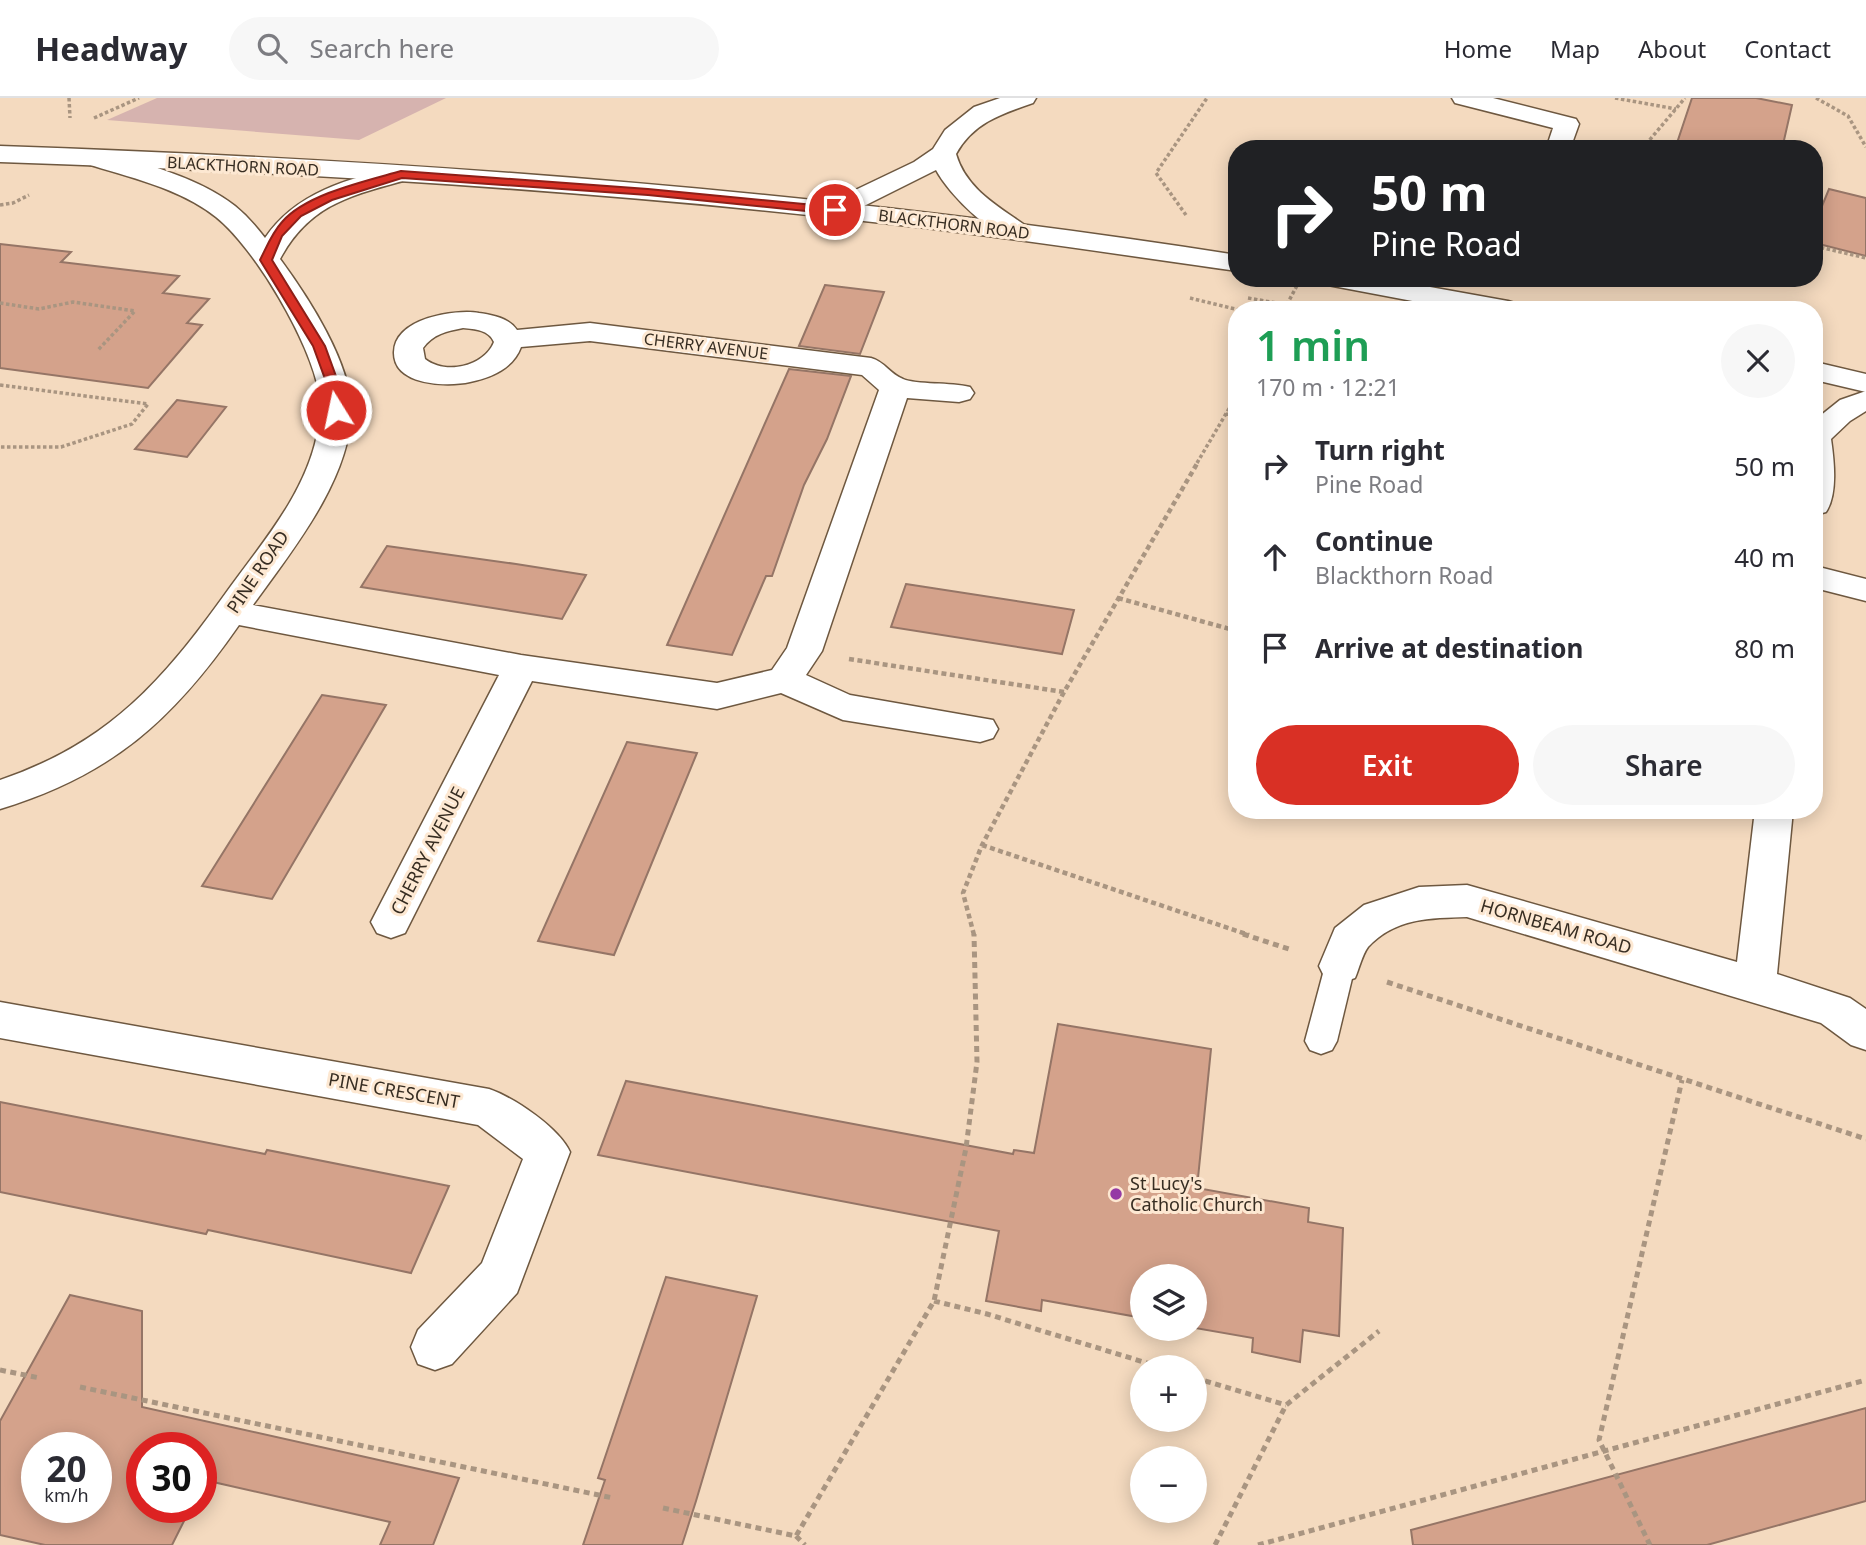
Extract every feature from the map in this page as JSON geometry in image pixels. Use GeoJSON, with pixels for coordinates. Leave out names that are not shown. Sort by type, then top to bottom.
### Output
{"type":"FeatureCollection","features":[{"type":"Feature","properties":{"kind":"street"},"geometry":{"type":"LineString","coordinates":[[835,210],[901,180],[943,154],[954,135],[983,112],[1024,98]]}},
{"type":"Feature","properties":{"kind":"street"},"geometry":{"type":"LineString","coordinates":[[1464,98],[1567,124],[1561,140]]}},
{"type":"Feature","properties":{"kind":"street","name":"BLACKTHORN ROAD"},"geometry":{"type":"LineString","coordinates":[[0,154],[401,174],[648,192],[835,210],[1224,261]]}},
{"type":"Feature","properties":{"kind":"street"},"geometry":{"type":"LineString","coordinates":[[943,154],[949,173],[958,186],[1016,232]]}},
{"type":"Feature","properties":{"kind":"street","name":"PINE ROAD"},"geometry":{"type":"LineString","coordinates":[[0,795],[53,774],[99,749],[139,720],[204,649],[311,493],[330,443],[336,410],[331,379],[319,346],[266,260],[227,213],[204,198],[158,179],[93,158]]}},
{"type":"Feature","properties":{"kind":"street"},"geometry":{"type":"LineString","coordinates":[[266,260],[277,236],[297,213],[352,188],[401,174]]}},
{"type":"Feature","properties":{"kind":"street"},"geometry":{"type":"LineString","coordinates":[[1382,287],[1459,301]]}},
{"type":"Feature","properties":{"kind":"street","name":"CHERRY AVENUE"},"geometry":{"type":"LineString","coordinates":[[508,340],[590,332],[871,367],[895,387]]}},
{"type":"Feature","properties":{"kind":"street"},"geometry":{"type":"LineString","coordinates":[[1823,373],[1866,383]]}},
{"type":"Feature","properties":{"kind":"street"},"geometry":{"type":"LineString","coordinates":[[230,612],[522,667],[717,696],[794,666],[895,387],[959,393]]}},
{"type":"Feature","properties":{"kind":"street"},"geometry":{"type":"LineString","coordinates":[[1823,428],[1851,405],[1866,400]]}},
{"type":"Feature","properties":{"kind":"street"},"geometry":{"type":"LineString","coordinates":[[1823,579],[1866,590]]}},
{"type":"Feature","properties":{"kind":"street"},"geometry":{"type":"LineString","coordinates":[[794,666],[843,707],[980,729]]}},
{"type":"Feature","properties":{"kind":"street","name":"CHERRY AVENUE"},"geometry":{"type":"LineString","coordinates":[[391,922],[522,667]]}},
{"type":"Feature","properties":{"kind":"street"},"geometry":{"type":"LineString","coordinates":[[1755,984],[1773,819]]}},
{"type":"Feature","properties":{"kind":"street","name":"HORNBEAM ROAD"},"geometry":{"type":"LineString","coordinates":[[1340,966],[1349,940],[1378,916],[1419,903],[1467,901],[1755,984],[1835,1010],[1866,1032]]}},
{"type":"Feature","properties":{"kind":"street","name":"PINE CRESCENT"},"geometry":{"type":"LineString","coordinates":[[0,1020],[489,1108],[548,1152],[500,1277],[435,1347]]}},
{"type":"Feature","properties":{"kind":"lane"},"geometry":{"type":"LineString","coordinates":[[1321,1041],[1340,966]]}},
{"type":"Feature","properties":{"kind":"path"},"geometry":{"type":"LineString","coordinates":[[83,123],[139,98]]}},
{"type":"Feature","properties":{"kind":"path"},"geometry":{"type":"LineString","coordinates":[[1207,98],[1156,173],[1200,235],[1224,261]]}},
{"type":"Feature","properties":{"kind":"path"},"geometry":{"type":"LineString","coordinates":[[1615,98],[1676,109]]}},
{"type":"Feature","properties":{"kind":"path"},"geometry":{"type":"LineString","coordinates":[[1650,140],[1685,98]]}},
{"type":"Feature","properties":{"kind":"path"},"geometry":{"type":"LineString","coordinates":[[1816,98],[1843,109],[1856,121],[1866,147]]}},
{"type":"Feature","properties":{"kind":"path"},"geometry":{"type":"LineString","coordinates":[[0,205],[13,203],[30,194]]}},
{"type":"Feature","properties":{"kind":"path"},"geometry":{"type":"LineString","coordinates":[[1823,248],[1866,258]]}},
{"type":"Feature","properties":{"kind":"path"},"geometry":{"type":"LineString","coordinates":[[1188,298],[1228,307]]}},
{"type":"Feature","properties":{"kind":"path"},"geometry":{"type":"LineString","coordinates":[[0,303],[39,309],[73,302],[135,311],[97,351]]}},
{"type":"Feature","properties":{"kind":"path"},"geometry":{"type":"LineString","coordinates":[[0,384],[148,404],[132,424],[61,447],[0,447]]}},
{"type":"Feature","properties":{"kind":"path"},"geometry":{"type":"LineString","coordinates":[[796,1536],[934,1301],[966,1148],[976,1062],[975,939],[963,893],[982,845],[1064,692],[1228,411]]}},
{"type":"Feature","properties":{"kind":"path"},"geometry":{"type":"LineString","coordinates":[[1118,598],[1228,629]]}},
{"type":"Feature","properties":{"kind":"path"},"geometry":{"type":"LineString","coordinates":[[794,666],[1064,692]]}},
{"type":"Feature","properties":{"kind":"path"},"geometry":{"type":"LineString","coordinates":[[982,845],[1866,1139]]}},
{"type":"Feature","properties":{"kind":"path"},"geometry":{"type":"LineString","coordinates":[[1650,1545],[1599,1440],[1682,1080]]}},
{"type":"Feature","properties":{"kind":"path"},"geometry":{"type":"LineString","coordinates":[[934,1301],[987,1314],[1130,1358]]}},
{"type":"Feature","properties":{"kind":"path"},"geometry":{"type":"LineString","coordinates":[[1215,1545],[1286,1405],[1379,1332]]}},
{"type":"Feature","properties":{"kind":"path"},"geometry":{"type":"LineString","coordinates":[[0,1370],[40,1378]]}},
{"type":"Feature","properties":{"kind":"path"},"geometry":{"type":"LineString","coordinates":[[1258,1545],[1866,1380]]}},
{"type":"Feature","properties":{"kind":"path"},"geometry":{"type":"LineString","coordinates":[[1207,1382],[1286,1405]]}},
{"type":"Feature","properties":{"kind":"path"},"geometry":{"type":"LineString","coordinates":[[79,1387],[613,1498]]}},
{"type":"Feature","properties":{"kind":"path"},"geometry":{"type":"LineString","coordinates":[[663,1508],[796,1536],[805,1545]]}},
{"type":"Feature","properties":{"kind":"shaded area"},"geometry":{"type":"Polygon","coordinates":[[[157,98],[446,98],[359,140],[107,120],[157,98]]]}},
{"type":"Feature","properties":{"kind":"building"},"geometry":{"type":"Polygon","coordinates":[[[1692,98],[1756,98],[1792,105],[1784,140],[1678,140],[1692,98]]]}},
{"type":"Feature","properties":{"kind":"building"},"geometry":{"type":"Polygon","coordinates":[[[1829,189],[1866,198],[1866,256],[1823,245],[1823,204],[1829,189]]]}},
{"type":"Feature","properties":{"kind":"building"},"geometry":{"type":"Polygon","coordinates":[[[0,244],[71,252],[61,262],[179,276],[163,293],[209,299],[187,323],[202,325],[148,388],[0,368],[0,244]]]}},
{"type":"Feature","properties":{"kind":"building"},"geometry":{"type":"Polygon","coordinates":[[[825,285],[884,292],[860,354],[799,346],[825,285]]]}},
{"type":"Feature","properties":{"kind":"building"},"geometry":{"type":"Polygon","coordinates":[[[789,369],[851,376],[827,439],[804,485],[772,576],[766,576],[732,655],[667,645],[789,369]]]}},
{"type":"Feature","properties":{"kind":"building"},"geometry":{"type":"Polygon","coordinates":[[[177,400],[226,407],[187,457],[135,449],[177,400]]]}},
{"type":"Feature","properties":{"kind":"building"},"geometry":{"type":"Polygon","coordinates":[[[387,546],[586,575],[562,619],[361,587],[387,546]]]}},
{"type":"Feature","properties":{"kind":"building"},"geometry":{"type":"Polygon","coordinates":[[[906,584],[1074,610],[1062,654],[891,627],[906,584]]]}},
{"type":"Feature","properties":{"kind":"building"},"geometry":{"type":"Polygon","coordinates":[[[322,695],[386,705],[272,899],[202,886],[322,695]]]}},
{"type":"Feature","properties":{"kind":"building"},"geometry":{"type":"Polygon","coordinates":[[[627,742],[697,753],[614,955],[538,941],[627,742]]]}},
{"type":"Feature","properties":{"kind":"building","name":"St Lucy's Catholic Church"},"geometry":{"type":"Polygon","coordinates":[[[1058,1024],[1211,1049],[1197,1188],[1309,1208],[1308,1222],[1343,1228],[1339,1336],[1303,1330],[1300,1362],[1252,1352],[1253,1338],[1207,1330],[1207,1264],[1130,1264],[1130,1316],[1042,1300],[1041,1311],[986,1301],[999,1231],[598,1155],[626,1081],[1013,1154],[1014,1150],[1034,1153],[1058,1024]]]}},
{"type":"Feature","properties":{"kind":"building"},"geometry":{"type":"Polygon","coordinates":[[[0,1102],[265,1154],[267,1150],[449,1186],[411,1273],[208,1230],[206,1234],[0,1192],[0,1102]]]}},
{"type":"Feature","properties":{"kind":"building"},"geometry":{"type":"Polygon","coordinates":[[[666,1277],[757,1296],[696,1501],[682,1545],[583,1545],[605,1480],[598,1478],[666,1277]]]}},
{"type":"Feature","properties":{"kind":"building"},"geometry":{"type":"Polygon","coordinates":[[[70,1295],[142,1311],[142,1407],[459,1478],[433,1545],[380,1545],[390,1522],[217,1483],[217,1432],[126,1432],[126,1523],[183,1523],[172,1545],[45,1545],[0,1535],[0,1421],[70,1295]]]}},
{"type":"Feature","properties":{"kind":"building"},"geometry":{"type":"Polygon","coordinates":[[[1866,1408],[1866,1501],[1707,1545],[1413,1545],[1411,1530],[1866,1408]]]}},
{"type":"Feature","properties":{"kind":"place","name":"St Lucy's Catholic Church"},"geometry":{"type":"Point","coordinates":[1116,1194]}},
{"type":"Feature","properties":{"kind":"route"},"geometry":{"type":"LineString","coordinates":[[336,410],[331,379],[319,346],[266,260],[286,224],[297,213],[329,197],[401,174],[648,192],[835,210]]}}]}
